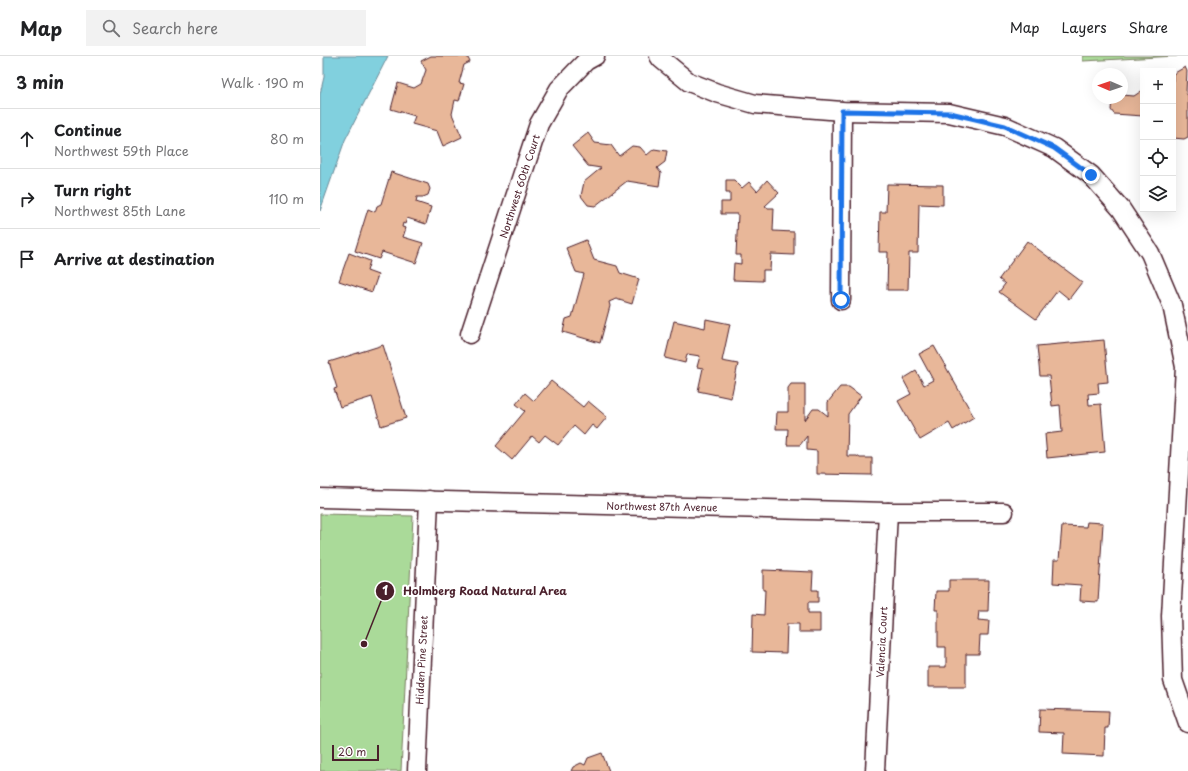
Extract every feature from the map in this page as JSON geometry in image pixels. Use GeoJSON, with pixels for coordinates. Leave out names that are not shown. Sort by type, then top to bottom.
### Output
{"type":"FeatureCollection","features":[{"type":"Feature","properties":{"kind":"street","name":"Northwest 60th Court"},"geometry":{"type":"LineString","coordinates":[[470,334],[540,124],[559,89],[586,60],[595,56]]}},
{"type":"Feature","properties":{"kind":"street"},"geometry":{"type":"LineString","coordinates":[[659,56],[689,82],[724,95],[755,104],[842,111],[950,113],[1005,126],[1054,148],[1091,175],[1121,209],[1150,254],[1172,306],[1185,367],[1171,616],[1173,680],[1188,723]]}},
{"type":"Feature","properties":{"kind":"street"},"geometry":{"type":"LineString","coordinates":[[841,300],[842,111]]}},
{"type":"Feature","properties":{"kind":"street","name":"Northwest 87th Avenue"},"geometry":{"type":"LineString","coordinates":[[320,498],[888,512],[1004,512]]}},
{"type":"Feature","properties":{"kind":"street","name":"Hidden Pine Street"},"geometry":{"type":"LineString","coordinates":[[417,771],[428,500]]}},
{"type":"Feature","properties":{"kind":"street","name":"Valencia Court"},"geometry":{"type":"LineString","coordinates":[[875,771],[888,512]]}},
{"type":"Feature","properties":{"kind":"green space"},"geometry":{"type":"Polygon","coordinates":[[[1083,56],[1177,56],[1083,61],[1083,56]]]}},
{"type":"Feature","properties":{"kind":"green space"},"geometry":{"type":"Polygon","coordinates":[[[320,514],[413,516],[401,771],[320,771],[320,514]]]}},
{"type":"Feature","properties":{"kind":"water"},"geometry":{"type":"Polygon","coordinates":[[[324,56],[388,56],[345,140],[320,211],[320,94],[324,77],[324,56]]]}},
{"type":"Feature","properties":{"kind":"building"},"geometry":{"type":"Polygon","coordinates":[[[431,56],[467,56],[470,62],[464,65],[459,83],[464,84],[459,101],[455,100],[452,114],[462,137],[443,146],[437,131],[412,124],[415,116],[391,109],[398,83],[414,88],[421,84],[426,70],[421,61],[431,56]]]}},
{"type":"Feature","properties":{"kind":"building"},"geometry":{"type":"Polygon","coordinates":[[[1185,67],[1187,71],[1186,93],[1188,96],[1188,137],[1184,139],[1176,138],[1176,72],[1185,67]]]}},
{"type":"Feature","properties":{"kind":"building"},"geometry":{"type":"Polygon","coordinates":[[[1140,92],[1140,116],[1114,114],[1111,110],[1112,104],[1128,104],[1128,96],[1134,96],[1140,92]]]}},
{"type":"Feature","properties":{"kind":"building"},"geometry":{"type":"Polygon","coordinates":[[[588,133],[595,143],[611,145],[619,156],[632,146],[640,147],[647,155],[654,149],[667,151],[665,162],[657,168],[661,173],[659,186],[627,181],[595,206],[588,205],[581,196],[584,182],[601,168],[588,166],[572,146],[588,133]]]}},
{"type":"Feature","properties":{"kind":"building"},"geometry":{"type":"Polygon","coordinates":[[[391,172],[428,184],[430,189],[428,195],[417,197],[416,202],[431,207],[426,224],[407,218],[402,227],[406,228],[403,237],[423,243],[416,263],[382,252],[379,259],[355,251],[368,209],[375,212],[377,206],[381,204],[391,172]]]}},
{"type":"Feature","properties":{"kind":"building"},"geometry":{"type":"Polygon","coordinates":[[[726,180],[734,180],[742,188],[749,182],[757,191],[767,180],[779,193],[765,206],[768,208],[774,208],[773,231],[794,232],[794,255],[771,254],[770,270],[763,270],[763,281],[733,280],[734,263],[741,264],[741,255],[736,255],[738,214],[721,214],[721,202],[730,202],[730,193],[726,193],[726,180]]]}},
{"type":"Feature","properties":{"kind":"building"},"geometry":{"type":"Polygon","coordinates":[[[887,184],[943,185],[943,205],[919,204],[918,253],[909,253],[908,290],[887,290],[888,252],[879,252],[880,212],[886,212],[887,184]]]}},
{"type":"Feature","properties":{"kind":"building"},"geometry":{"type":"Polygon","coordinates":[[[586,240],[594,260],[617,266],[620,273],[639,279],[632,304],[616,299],[609,302],[610,306],[600,343],[563,332],[566,319],[572,317],[584,274],[576,272],[566,248],[586,240]]]}},
{"type":"Feature","properties":{"kind":"building"},"geometry":{"type":"Polygon","coordinates":[[[1027,241],[1082,282],[1069,299],[1058,290],[1036,319],[999,292],[1005,284],[999,279],[1027,241]]]}},
{"type":"Feature","properties":{"kind":"building"},"geometry":{"type":"Polygon","coordinates":[[[349,253],[370,261],[367,271],[378,275],[372,292],[339,281],[349,253]]]}},
{"type":"Feature","properties":{"kind":"building"},"geometry":{"type":"Polygon","coordinates":[[[706,319],[730,324],[722,361],[738,364],[731,398],[698,391],[703,368],[697,367],[700,356],[687,354],[685,363],[665,358],[674,321],[705,328],[706,319]]]}},
{"type":"Feature","properties":{"kind":"building"},"geometry":{"type":"Polygon","coordinates":[[[1104,340],[1108,382],[1098,383],[1099,393],[1088,394],[1089,405],[1101,404],[1105,452],[1047,458],[1045,434],[1062,432],[1060,405],[1052,406],[1049,376],[1040,376],[1037,346],[1104,340]]]}},
{"type":"Feature","properties":{"kind":"building"},"geometry":{"type":"Polygon","coordinates":[[[383,345],[406,418],[381,426],[372,397],[340,407],[334,389],[337,388],[329,362],[383,345]]]}},
{"type":"Feature","properties":{"kind":"building"},"geometry":{"type":"Polygon","coordinates":[[[934,346],[974,417],[953,430],[949,423],[920,440],[898,401],[911,394],[903,379],[916,371],[924,385],[933,380],[919,354],[934,346]]]}},
{"type":"Feature","properties":{"kind":"building"},"geometry":{"type":"Polygon","coordinates":[[[551,381],[583,407],[588,401],[607,417],[597,429],[592,425],[584,435],[574,426],[558,445],[545,435],[539,442],[532,436],[512,460],[496,446],[525,411],[516,404],[525,393],[534,401],[551,381]]]}},
{"type":"Feature","properties":{"kind":"building"},"geometry":{"type":"Polygon","coordinates":[[[791,384],[805,384],[805,420],[813,409],[819,409],[828,416],[828,402],[840,387],[849,387],[861,396],[848,414],[847,456],[872,458],[872,475],[817,474],[817,451],[807,450],[807,436],[800,445],[787,445],[788,429],[776,429],[777,412],[788,412],[788,388],[791,384]]]}},
{"type":"Feature","properties":{"kind":"building"},"geometry":{"type":"Polygon","coordinates":[[[1087,522],[1103,523],[1098,602],[1080,601],[1081,585],[1053,583],[1054,560],[1059,560],[1062,526],[1086,527],[1087,522]]]}},
{"type":"Feature","properties":{"kind":"building"},"geometry":{"type":"Polygon","coordinates":[[[763,570],[813,572],[812,590],[818,590],[818,602],[808,602],[808,613],[820,613],[820,632],[799,632],[799,624],[787,624],[786,653],[752,652],[753,614],[764,615],[765,590],[763,590],[763,570]]]}},
{"type":"Feature","properties":{"kind":"building"},"geometry":{"type":"Polygon","coordinates":[[[949,580],[989,580],[988,611],[979,611],[978,620],[989,621],[988,635],[980,635],[979,654],[966,654],[966,687],[928,687],[928,667],[946,667],[946,647],[938,647],[938,610],[935,610],[936,591],[949,591],[949,580]]]}},
{"type":"Feature","properties":{"kind":"building"},"geometry":{"type":"Polygon","coordinates":[[[1040,709],[1109,711],[1108,728],[1105,728],[1104,756],[1063,754],[1064,733],[1039,732],[1040,709]]]}},
{"type":"Feature","properties":{"kind":"building"},"geometry":{"type":"Polygon","coordinates":[[[602,753],[609,771],[571,771],[573,767],[581,763],[585,765],[588,758],[602,753]]]}},
{"type":"Feature","properties":{"kind":"place","name":"Holmberg Road Natural Area"},"geometry":{"type":"Point","coordinates":[364,644]}},
{"type":"Feature","properties":{"kind":"route"},"geometry":{"type":"LineString","coordinates":[[841,300],[842,111],[950,113],[1005,126],[1054,148],[1091,175]]}}]}
